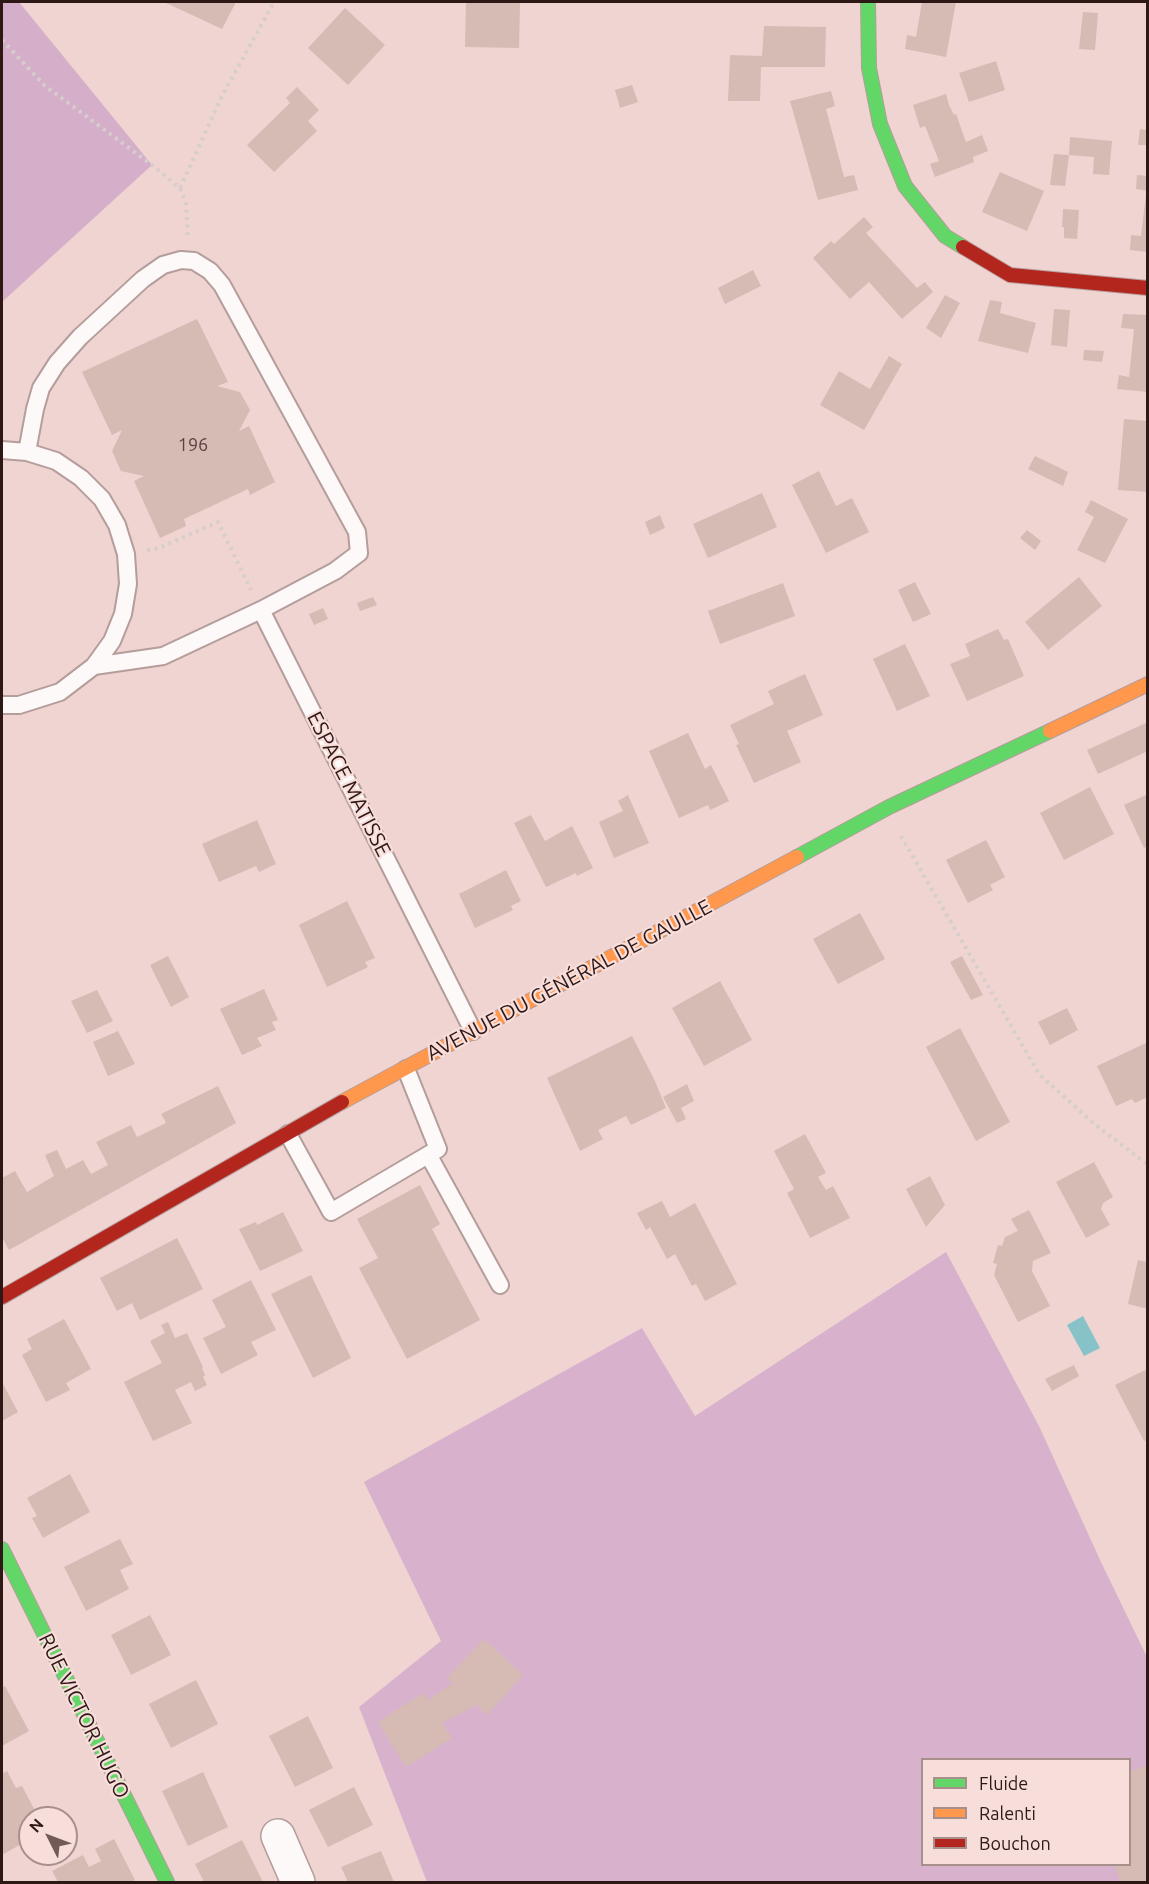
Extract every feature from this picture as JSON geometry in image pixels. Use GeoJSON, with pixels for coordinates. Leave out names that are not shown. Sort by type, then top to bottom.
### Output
{"type":"FeatureCollection","features":[{"type":"Feature","properties":{"kind":"main road"},"geometry":{"type":"LineString","coordinates":[[868,2],[869,68],[880,124],[904,186],[945,236],[1010,275],[1148,288]]}},
{"type":"Feature","properties":{"kind":"main road","name":"AVENUE DU GÉNÉRAL DE GAULLE"},"geometry":{"type":"LineString","coordinates":[[2,1297],[473,1031],[889,807],[1148,684]]}},
{"type":"Feature","properties":{"kind":"main road","name":"RUE VICTOR HUGO"},"geometry":{"type":"LineString","coordinates":[[2,1549],[167,1882]]}},
{"type":"Feature","properties":{"kind":"street"},"geometry":{"type":"LineString","coordinates":[[278,1836],[298,1882]]}},
{"type":"Feature","properties":{"kind":"lane"},"geometry":{"type":"LineString","coordinates":[[27,452],[41,388],[57,363],[80,337],[143,279],[163,266],[181,260],[194,261],[210,272],[222,285],[357,532],[359,553],[335,571],[261,610],[163,656],[94,666]]}},
{"type":"Feature","properties":{"kind":"lane"},"geometry":{"type":"LineString","coordinates":[[2,450],[27,452],[56,461],[81,478],[102,499],[117,525],[126,554],[128,584],[123,614],[112,641],[94,666],[60,692],[19,705],[2,705]]}},
{"type":"Feature","properties":{"kind":"lane","name":"ESPACE MATISSE"},"geometry":{"type":"LineString","coordinates":[[261,610],[473,1031]]}},
{"type":"Feature","properties":{"kind":"lane"},"geometry":{"type":"LineString","coordinates":[[288,1134],[331,1212],[438,1149],[406,1069]]}},
{"type":"Feature","properties":{"kind":"lane"},"geometry":{"type":"LineString","coordinates":[[429,1156],[500,1285]]}},
{"type":"Feature","properties":{"kind":"path"},"geometry":{"type":"LineString","coordinates":[[180,188],[222,96],[274,2]]}},
{"type":"Feature","properties":{"kind":"path"},"geometry":{"type":"LineString","coordinates":[[2,39],[44,85],[180,188],[186,203],[188,239],[181,260]]}},
{"type":"Feature","properties":{"kind":"path"},"geometry":{"type":"LineString","coordinates":[[126,554],[159,548],[218,522],[261,610]]}},
{"type":"Feature","properties":{"kind":"path"},"geometry":{"type":"LineString","coordinates":[[889,807],[904,841],[1039,1074],[1092,1122],[1148,1165]]}},
{"type":"Feature","properties":{"kind":"shaded area"},"geometry":{"type":"Polygon","coordinates":[[[2,2],[19,2],[152,165],[2,302],[2,2]]]}},
{"type":"Feature","properties":{"kind":"shaded area"},"geometry":{"type":"Polygon","coordinates":[[[946,1252],[1039,1426],[1147,1657],[1147,1882],[427,1882],[359,1707],[441,1641],[364,1482],[642,1328],[695,1416],[946,1252]]]}},
{"type":"Feature","properties":{"kind":"water"},"geometry":{"type":"Polygon","coordinates":[[[1083,1316],[1100,1348],[1084,1356],[1067,1325],[1083,1316]]]}},
{"type":"Feature","properties":{"kind":"building"},"geometry":{"type":"Polygon","coordinates":[[[164,2],[236,2],[222,29],[164,2]]]}},
{"type":"Feature","properties":{"kind":"building"},"geometry":{"type":"Polygon","coordinates":[[[466,2],[520,2],[519,48],[465,47],[466,2]]]}},
{"type":"Feature","properties":{"kind":"building"},"geometry":{"type":"Polygon","coordinates":[[[922,2],[956,2],[946,57],[905,49],[907,35],[916,37],[922,2]]]}},
{"type":"Feature","properties":{"kind":"building"},"geometry":{"type":"Polygon","coordinates":[[[345,8],[385,45],[348,85],[308,48],[345,8]]]}},
{"type":"Feature","properties":{"kind":"building"},"geometry":{"type":"Polygon","coordinates":[[[1083,12],[1098,13],[1095,50],[1079,49],[1083,12]]]}},
{"type":"Feature","properties":{"kind":"building"},"geometry":{"type":"Polygon","coordinates":[[[764,26],[826,27],[825,67],[761,67],[760,101],[728,101],[730,55],[762,56],[764,26]]]}},
{"type":"Feature","properties":{"kind":"building"},"geometry":{"type":"Polygon","coordinates":[[[996,61],[1005,90],[969,102],[959,73],[996,61]]]}},
{"type":"Feature","properties":{"kind":"building"},"geometry":{"type":"Polygon","coordinates":[[[632,85],[638,102],[620,108],[615,90],[632,85]]]}},
{"type":"Feature","properties":{"kind":"building"},"geometry":{"type":"Polygon","coordinates":[[[297,87],[319,110],[308,121],[317,131],[274,172],[247,145],[290,103],[286,98],[297,87]]]}},
{"type":"Feature","properties":{"kind":"building"},"geometry":{"type":"Polygon","coordinates":[[[831,91],[835,106],[826,109],[844,177],[854,175],[858,190],[818,200],[790,101],[831,91]]]}},
{"type":"Feature","properties":{"kind":"building"},"geometry":{"type":"Polygon","coordinates":[[[946,94],[966,142],[982,135],[988,151],[973,157],[974,162],[935,177],[930,164],[939,161],[925,126],[920,128],[913,105],[946,94]]]}},
{"type":"Feature","properties":{"kind":"building"},"geometry":{"type":"Polygon","coordinates":[[[1140,129],[1148,130],[1148,145],[1138,145],[1140,129]]]}},
{"type":"Feature","properties":{"kind":"building"},"geometry":{"type":"Polygon","coordinates":[[[1070,137],[1112,141],[1109,175],[1093,174],[1094,157],[1069,155],[1070,137]]]}},
{"type":"Feature","properties":{"kind":"building"},"geometry":{"type":"Polygon","coordinates":[[[1054,154],[1069,155],[1065,186],[1050,185],[1054,154]]]}},
{"type":"Feature","properties":{"kind":"building"},"geometry":{"type":"Polygon","coordinates":[[[1000,172],[1044,191],[1027,231],[982,212],[1000,172]]]}},
{"type":"Feature","properties":{"kind":"building"},"geometry":{"type":"Polygon","coordinates":[[[1137,175],[1148,176],[1148,191],[1136,189],[1137,175]]]}},
{"type":"Feature","properties":{"kind":"building"},"geometry":{"type":"Polygon","coordinates":[[[1146,194],[1148,195],[1148,252],[1130,250],[1131,235],[1141,236],[1146,194]]]}},
{"type":"Feature","properties":{"kind":"building"},"geometry":{"type":"Polygon","coordinates":[[[1063,209],[1079,210],[1077,239],[1064,238],[1063,209]]]}},
{"type":"Feature","properties":{"kind":"building"},"geometry":{"type":"Polygon","coordinates":[[[864,217],[873,227],[866,233],[917,288],[925,282],[933,292],[902,319],[869,282],[850,299],[813,258],[831,241],[834,244],[864,217]]]}},
{"type":"Feature","properties":{"kind":"building"},"geometry":{"type":"Polygon","coordinates":[[[753,270],[761,286],[725,304],[718,288],[753,270]]]}},
{"type":"Feature","properties":{"kind":"building"},"geometry":{"type":"Polygon","coordinates":[[[945,295],[960,303],[941,338],[926,328],[945,295]]]}},
{"type":"Feature","properties":{"kind":"building"},"geometry":{"type":"Polygon","coordinates":[[[990,300],[1002,302],[1000,313],[1036,323],[1028,353],[978,341],[990,300]]]}},
{"type":"Feature","properties":{"kind":"building"},"geometry":{"type":"Polygon","coordinates":[[[1054,309],[1070,310],[1067,347],[1051,345],[1054,309]]]}},
{"type":"Feature","properties":{"kind":"building"},"geometry":{"type":"Polygon","coordinates":[[[1123,314],[1148,315],[1148,392],[1117,389],[1119,375],[1129,377],[1134,329],[1121,328],[1123,314]]]}},
{"type":"Feature","properties":{"kind":"building"},"geometry":{"type":"Polygon","coordinates":[[[197,319],[228,382],[217,386],[240,392],[250,410],[239,431],[249,426],[275,482],[250,495],[248,489],[184,519],[186,526],[160,538],[134,481],[144,476],[121,471],[112,451],[122,430],[112,435],[82,372],[197,319]]]}},
{"type":"Feature","properties":{"kind":"building"},"geometry":{"type":"Polygon","coordinates":[[[1084,350],[1104,351],[1102,362],[1083,360],[1084,350]]]}},
{"type":"Feature","properties":{"kind":"building"},"geometry":{"type":"Polygon","coordinates":[[[889,356],[902,364],[864,430],[820,405],[839,371],[870,389],[889,356]]]}},
{"type":"Feature","properties":{"kind":"building"},"geometry":{"type":"Polygon","coordinates":[[[1124,419],[1148,421],[1148,492],[1118,490],[1124,419]]]}},
{"type":"Feature","properties":{"kind":"building"},"geometry":{"type":"Polygon","coordinates":[[[1035,456],[1068,472],[1063,486],[1028,469],[1035,456]]]}},
{"type":"Feature","properties":{"kind":"building"},"geometry":{"type":"Polygon","coordinates":[[[819,471],[836,506],[852,498],[869,532],[826,553],[792,485],[819,471]]]}},
{"type":"Feature","properties":{"kind":"building"},"geometry":{"type":"Polygon","coordinates":[[[762,493],[777,527],[708,558],[693,524],[762,493]]]}},
{"type":"Feature","properties":{"kind":"building"},"geometry":{"type":"Polygon","coordinates":[[[1091,500],[1128,519],[1105,563],[1077,550],[1094,517],[1085,512],[1091,500]]]}},
{"type":"Feature","properties":{"kind":"building"},"geometry":{"type":"Polygon","coordinates":[[[660,515],[665,528],[650,535],[645,522],[660,515]]]}},
{"type":"Feature","properties":{"kind":"building"},"geometry":{"type":"Polygon","coordinates":[[[1027,530],[1041,541],[1035,550],[1020,538],[1027,530]]]}},
{"type":"Feature","properties":{"kind":"building"},"geometry":{"type":"Polygon","coordinates":[[[1079,577],[1102,606],[1048,650],[1025,622],[1079,577]]]}},
{"type":"Feature","properties":{"kind":"building"},"geometry":{"type":"Polygon","coordinates":[[[915,582],[931,614],[913,622],[898,590],[915,582]]]}},
{"type":"Feature","properties":{"kind":"building"},"geometry":{"type":"Polygon","coordinates":[[[783,583],[795,616],[720,644],[708,611],[783,583]]]}},
{"type":"Feature","properties":{"kind":"building"},"geometry":{"type":"Polygon","coordinates":[[[373,597],[377,605],[360,611],[357,603],[373,597]]]}},
{"type":"Feature","properties":{"kind":"building"},"geometry":{"type":"Polygon","coordinates":[[[323,608],[328,619],[314,625],[309,614],[323,608]]]}},
{"type":"Feature","properties":{"kind":"building"},"geometry":{"type":"Polygon","coordinates":[[[998,629],[1004,640],[1008,639],[1024,676],[967,701],[950,664],[970,656],[965,644],[998,629]]]}},
{"type":"Feature","properties":{"kind":"building"},"geometry":{"type":"Polygon","coordinates":[[[905,644],[930,696],[897,711],[873,659],[905,644]]]}},
{"type":"Feature","properties":{"kind":"building"},"geometry":{"type":"Polygon","coordinates":[[[805,674],[823,715],[787,731],[801,762],[754,783],[736,745],[739,744],[730,725],[774,704],[768,691],[805,674]]]}},
{"type":"Feature","properties":{"kind":"building"},"geometry":{"type":"Polygon","coordinates":[[[1148,722],[1148,751],[1098,774],[1087,750],[1148,722]]]}},
{"type":"Feature","properties":{"kind":"building"},"geometry":{"type":"Polygon","coordinates":[[[688,733],[705,769],[711,765],[729,801],[710,810],[708,805],[679,818],[649,751],[688,733]]]}},
{"type":"Feature","properties":{"kind":"building"},"geometry":{"type":"Polygon","coordinates":[[[1090,787],[1114,834],[1064,860],[1040,813],[1090,787]]]}},
{"type":"Feature","properties":{"kind":"building"},"geometry":{"type":"Polygon","coordinates":[[[1148,794],[1148,846],[1144,848],[1124,805],[1148,794]]]}},
{"type":"Feature","properties":{"kind":"building"},"geometry":{"type":"Polygon","coordinates":[[[628,795],[649,843],[614,858],[599,822],[623,811],[618,801],[628,795]]]}},
{"type":"Feature","properties":{"kind":"building"},"geometry":{"type":"Polygon","coordinates":[[[531,815],[545,841],[572,826],[593,868],[546,887],[514,823],[531,815]]]}},
{"type":"Feature","properties":{"kind":"building"},"geometry":{"type":"Polygon","coordinates":[[[257,820],[276,864],[259,872],[256,866],[219,882],[202,844],[257,820]]]}},
{"type":"Feature","properties":{"kind":"building"},"geometry":{"type":"Polygon","coordinates":[[[986,840],[1005,877],[990,885],[993,890],[968,903],[946,860],[986,840]]]}},
{"type":"Feature","properties":{"kind":"building"},"geometry":{"type":"Polygon","coordinates":[[[506,870],[521,901],[511,906],[513,910],[475,928],[459,894],[506,870]]]}},
{"type":"Feature","properties":{"kind":"building"},"geometry":{"type":"Polygon","coordinates":[[[347,901],[375,958],[365,962],[368,967],[327,987],[299,925],[347,901]]]}},
{"type":"Feature","properties":{"kind":"building"},"geometry":{"type":"Polygon","coordinates":[[[860,913],[885,959],[838,984],[813,939],[860,913]]]}},
{"type":"Feature","properties":{"kind":"building"},"geometry":{"type":"Polygon","coordinates":[[[168,956],[189,997],[171,1007],[150,965],[168,956]]]}},
{"type":"Feature","properties":{"kind":"building"},"geometry":{"type":"Polygon","coordinates":[[[962,956],[983,995],[971,1000],[950,962],[962,956]]]}},
{"type":"Feature","properties":{"kind":"building"},"geometry":{"type":"Polygon","coordinates":[[[720,981],[752,1040],[704,1066],[672,1008],[720,981]]]}},
{"type":"Feature","properties":{"kind":"building"},"geometry":{"type":"Polygon","coordinates":[[[264,989],[278,1020],[272,1022],[276,1030],[257,1038],[262,1046],[242,1055],[220,1009],[264,989]]]}},
{"type":"Feature","properties":{"kind":"building"},"geometry":{"type":"Polygon","coordinates":[[[97,990],[113,1021],[87,1033],[71,1001],[97,990]]]}},
{"type":"Feature","properties":{"kind":"building"},"geometry":{"type":"Polygon","coordinates":[[[1067,1008],[1078,1030],[1050,1045],[1038,1022],[1067,1008]]]}},
{"type":"Feature","properties":{"kind":"building"},"geometry":{"type":"Polygon","coordinates":[[[960,1028],[1010,1122],[976,1141],[926,1047],[960,1028]]]}},
{"type":"Feature","properties":{"kind":"building"},"geometry":{"type":"Polygon","coordinates":[[[118,1031],[135,1064],[108,1076],[93,1042],[118,1031]]]}},
{"type":"Feature","properties":{"kind":"building"},"geometry":{"type":"Polygon","coordinates":[[[632,1036],[666,1108],[631,1125],[626,1116],[598,1130],[603,1139],[580,1151],[547,1078],[632,1036]]]}},
{"type":"Feature","properties":{"kind":"building"},"geometry":{"type":"Polygon","coordinates":[[[1146,1043],[1148,1097],[1135,1103],[1132,1099],[1116,1106],[1097,1066],[1146,1043]]]}},
{"type":"Feature","properties":{"kind":"building"},"geometry":{"type":"Polygon","coordinates":[[[687,1084],[694,1101],[681,1108],[686,1119],[677,1123],[663,1097],[687,1084]]]}},
{"type":"Feature","properties":{"kind":"building"},"geometry":{"type":"Polygon","coordinates":[[[218,1086],[236,1123],[9,1250],[2,1237],[2,1178],[15,1171],[27,1192],[54,1176],[45,1155],[57,1150],[66,1169],[83,1160],[91,1174],[108,1165],[96,1142],[131,1125],[137,1137],[166,1123],[161,1114],[218,1086]]]}},
{"type":"Feature","properties":{"kind":"building"},"geometry":{"type":"Polygon","coordinates":[[[805,1134],[826,1173],[818,1177],[826,1190],[833,1186],[850,1218],[810,1238],[787,1193],[794,1189],[774,1151],[805,1134]]]}},
{"type":"Feature","properties":{"kind":"building"},"geometry":{"type":"Polygon","coordinates":[[[1094,1162],[1113,1197],[1103,1203],[1101,1209],[1110,1225],[1086,1238],[1056,1182],[1094,1162]]]}},
{"type":"Feature","properties":{"kind":"building"},"geometry":{"type":"Polygon","coordinates":[[[930,1176],[945,1205],[926,1227],[906,1189],[930,1176]]]}},
{"type":"Feature","properties":{"kind":"building"},"geometry":{"type":"Polygon","coordinates":[[[420,1185],[440,1224],[432,1229],[480,1320],[407,1359],[359,1268],[378,1258],[357,1219],[420,1185]]]}},
{"type":"Feature","properties":{"kind":"building"},"geometry":{"type":"Polygon","coordinates":[[[662,1201],[670,1217],[695,1203],[737,1284],[705,1301],[696,1284],[692,1286],[675,1254],[667,1259],[650,1227],[646,1230],[637,1213],[662,1201]]]}},
{"type":"Feature","properties":{"kind":"building"},"geometry":{"type":"Polygon","coordinates":[[[1029,1210],[1051,1253],[1033,1261],[1032,1271],[1050,1306],[1018,1322],[994,1275],[997,1264],[993,1263],[998,1245],[1002,1246],[1005,1237],[1018,1231],[1011,1219],[1029,1210]]]}},
{"type":"Feature","properties":{"kind":"building"},"geometry":{"type":"Polygon","coordinates":[[[283,1212],[303,1251],[260,1271],[239,1229],[256,1222],[257,1225],[283,1212]]]}},
{"type":"Feature","properties":{"kind":"building"},"geometry":{"type":"Polygon","coordinates":[[[177,1238],[203,1289],[140,1320],[132,1303],[117,1311],[100,1278],[177,1238]]]}},
{"type":"Feature","properties":{"kind":"building"},"geometry":{"type":"Polygon","coordinates":[[[1138,1260],[1148,1262],[1148,1309],[1128,1304],[1138,1260]]]}},
{"type":"Feature","properties":{"kind":"building"},"geometry":{"type":"Polygon","coordinates":[[[311,1275],[351,1358],[313,1378],[271,1294],[311,1275]]]}},
{"type":"Feature","properties":{"kind":"building"},"geometry":{"type":"Polygon","coordinates":[[[251,1280],[276,1330],[251,1342],[258,1355],[221,1374],[203,1338],[226,1327],[212,1300],[251,1280]]]}},
{"type":"Feature","properties":{"kind":"building"},"geometry":{"type":"Polygon","coordinates":[[[64,1319],[91,1369],[66,1383],[70,1390],[46,1402],[22,1355],[32,1349],[27,1339],[64,1319]]]}},
{"type":"Feature","properties":{"kind":"building"},"geometry":{"type":"Polygon","coordinates":[[[168,1322],[175,1338],[187,1333],[203,1367],[205,1375],[203,1377],[207,1385],[195,1391],[191,1382],[175,1390],[192,1423],[153,1441],[124,1382],[162,1363],[150,1341],[165,1333],[161,1325],[168,1322]]]}},
{"type":"Feature","properties":{"kind":"building"},"geometry":{"type":"Polygon","coordinates":[[[1074,1365],[1079,1376],[1052,1391],[1045,1379],[1074,1365]]]}},
{"type":"Feature","properties":{"kind":"building"},"geometry":{"type":"Polygon","coordinates":[[[1145,1370],[1148,1375],[1148,1439],[1144,1441],[1115,1385],[1145,1370]]]}},
{"type":"Feature","properties":{"kind":"building"},"geometry":{"type":"Polygon","coordinates":[[[2,1382],[18,1412],[2,1421],[2,1382]]]}},
{"type":"Feature","properties":{"kind":"building"},"geometry":{"type":"Polygon","coordinates":[[[70,1474],[90,1512],[43,1538],[32,1518],[37,1516],[27,1498],[70,1474]]]}},
{"type":"Feature","properties":{"kind":"building"},"geometry":{"type":"Polygon","coordinates":[[[120,1539],[133,1564],[120,1570],[129,1589],[86,1611],[64,1567],[120,1539]]]}},
{"type":"Feature","properties":{"kind":"building"},"geometry":{"type":"Polygon","coordinates":[[[150,1615],[171,1655],[131,1675],[111,1635],[150,1615]]]}},
{"type":"Feature","properties":{"kind":"building"},"geometry":{"type":"Polygon","coordinates":[[[484,1639],[523,1675],[487,1715],[477,1705],[442,1723],[452,1738],[406,1767],[378,1722],[423,1693],[428,1700],[453,1683],[447,1678],[484,1639]]]}},
{"type":"Feature","properties":{"kind":"building"},"geometry":{"type":"Polygon","coordinates":[[[196,1680],[218,1724],[171,1748],[149,1704],[196,1680]]]}},
{"type":"Feature","properties":{"kind":"building"},"geometry":{"type":"Polygon","coordinates":[[[5,1686],[29,1731],[2,1746],[2,1688],[5,1686]]]}},
{"type":"Feature","properties":{"kind":"building"},"geometry":{"type":"Polygon","coordinates":[[[308,1716],[333,1768],[295,1787],[269,1736],[308,1716]]]}},
{"type":"Feature","properties":{"kind":"building"},"geometry":{"type":"Polygon","coordinates":[[[1148,1765],[1148,1882],[1120,1882],[1115,1866],[1131,1866],[1131,1772],[1148,1765]]]}},
{"type":"Feature","properties":{"kind":"building"},"geometry":{"type":"Polygon","coordinates":[[[7,1771],[16,1788],[22,1786],[33,1806],[18,1806],[18,1846],[2,1855],[2,1774],[7,1771]]]}},
{"type":"Feature","properties":{"kind":"building"},"geometry":{"type":"Polygon","coordinates":[[[203,1772],[228,1827],[188,1846],[162,1791],[203,1772]]]}},
{"type":"Feature","properties":{"kind":"building"},"geometry":{"type":"Polygon","coordinates":[[[354,1787],[373,1825],[328,1847],[309,1810],[354,1787]]]}},
{"type":"Feature","properties":{"kind":"building"},"geometry":{"type":"Polygon","coordinates":[[[114,1839],[135,1880],[131,1882],[58,1882],[52,1871],[62,1866],[78,1866],[78,1858],[83,1855],[89,1867],[101,1861],[95,1849],[114,1839]]]}},
{"type":"Feature","properties":{"kind":"building"},"geometry":{"type":"Polygon","coordinates":[[[242,1840],[263,1882],[204,1882],[195,1864],[242,1840]]]}},
{"type":"Feature","properties":{"kind":"building"},"geometry":{"type":"Polygon","coordinates":[[[381,1851],[394,1882],[348,1882],[341,1867],[381,1851]]]}},
{"type":"Feature","properties":{"kind":"traffic: fast"},"geometry":{"type":"LineString","coordinates":[[868,2],[869,68],[880,124],[905,186],[945,236],[963,247]]}},
{"type":"Feature","properties":{"kind":"traffic: fast"},"geometry":{"type":"LineString","coordinates":[[797,857],[889,807],[1050,731]]}},
{"type":"Feature","properties":{"kind":"traffic: fast"},"geometry":{"type":"LineString","coordinates":[[2,1549],[167,1882]]}},
{"type":"Feature","properties":{"kind":"traffic: slow"},"geometry":{"type":"LineString","coordinates":[[1050,731],[1148,684]]}},
{"type":"Feature","properties":{"kind":"traffic: slow"},"geometry":{"type":"LineString","coordinates":[[342,1102],[797,857]]}},
{"type":"Feature","properties":{"kind":"traffic: jam"},"geometry":{"type":"LineString","coordinates":[[963,247],[1010,275],[1148,288]]}},
{"type":"Feature","properties":{"kind":"traffic: jam"},"geometry":{"type":"LineString","coordinates":[[2,1297],[342,1102]]}}]}
